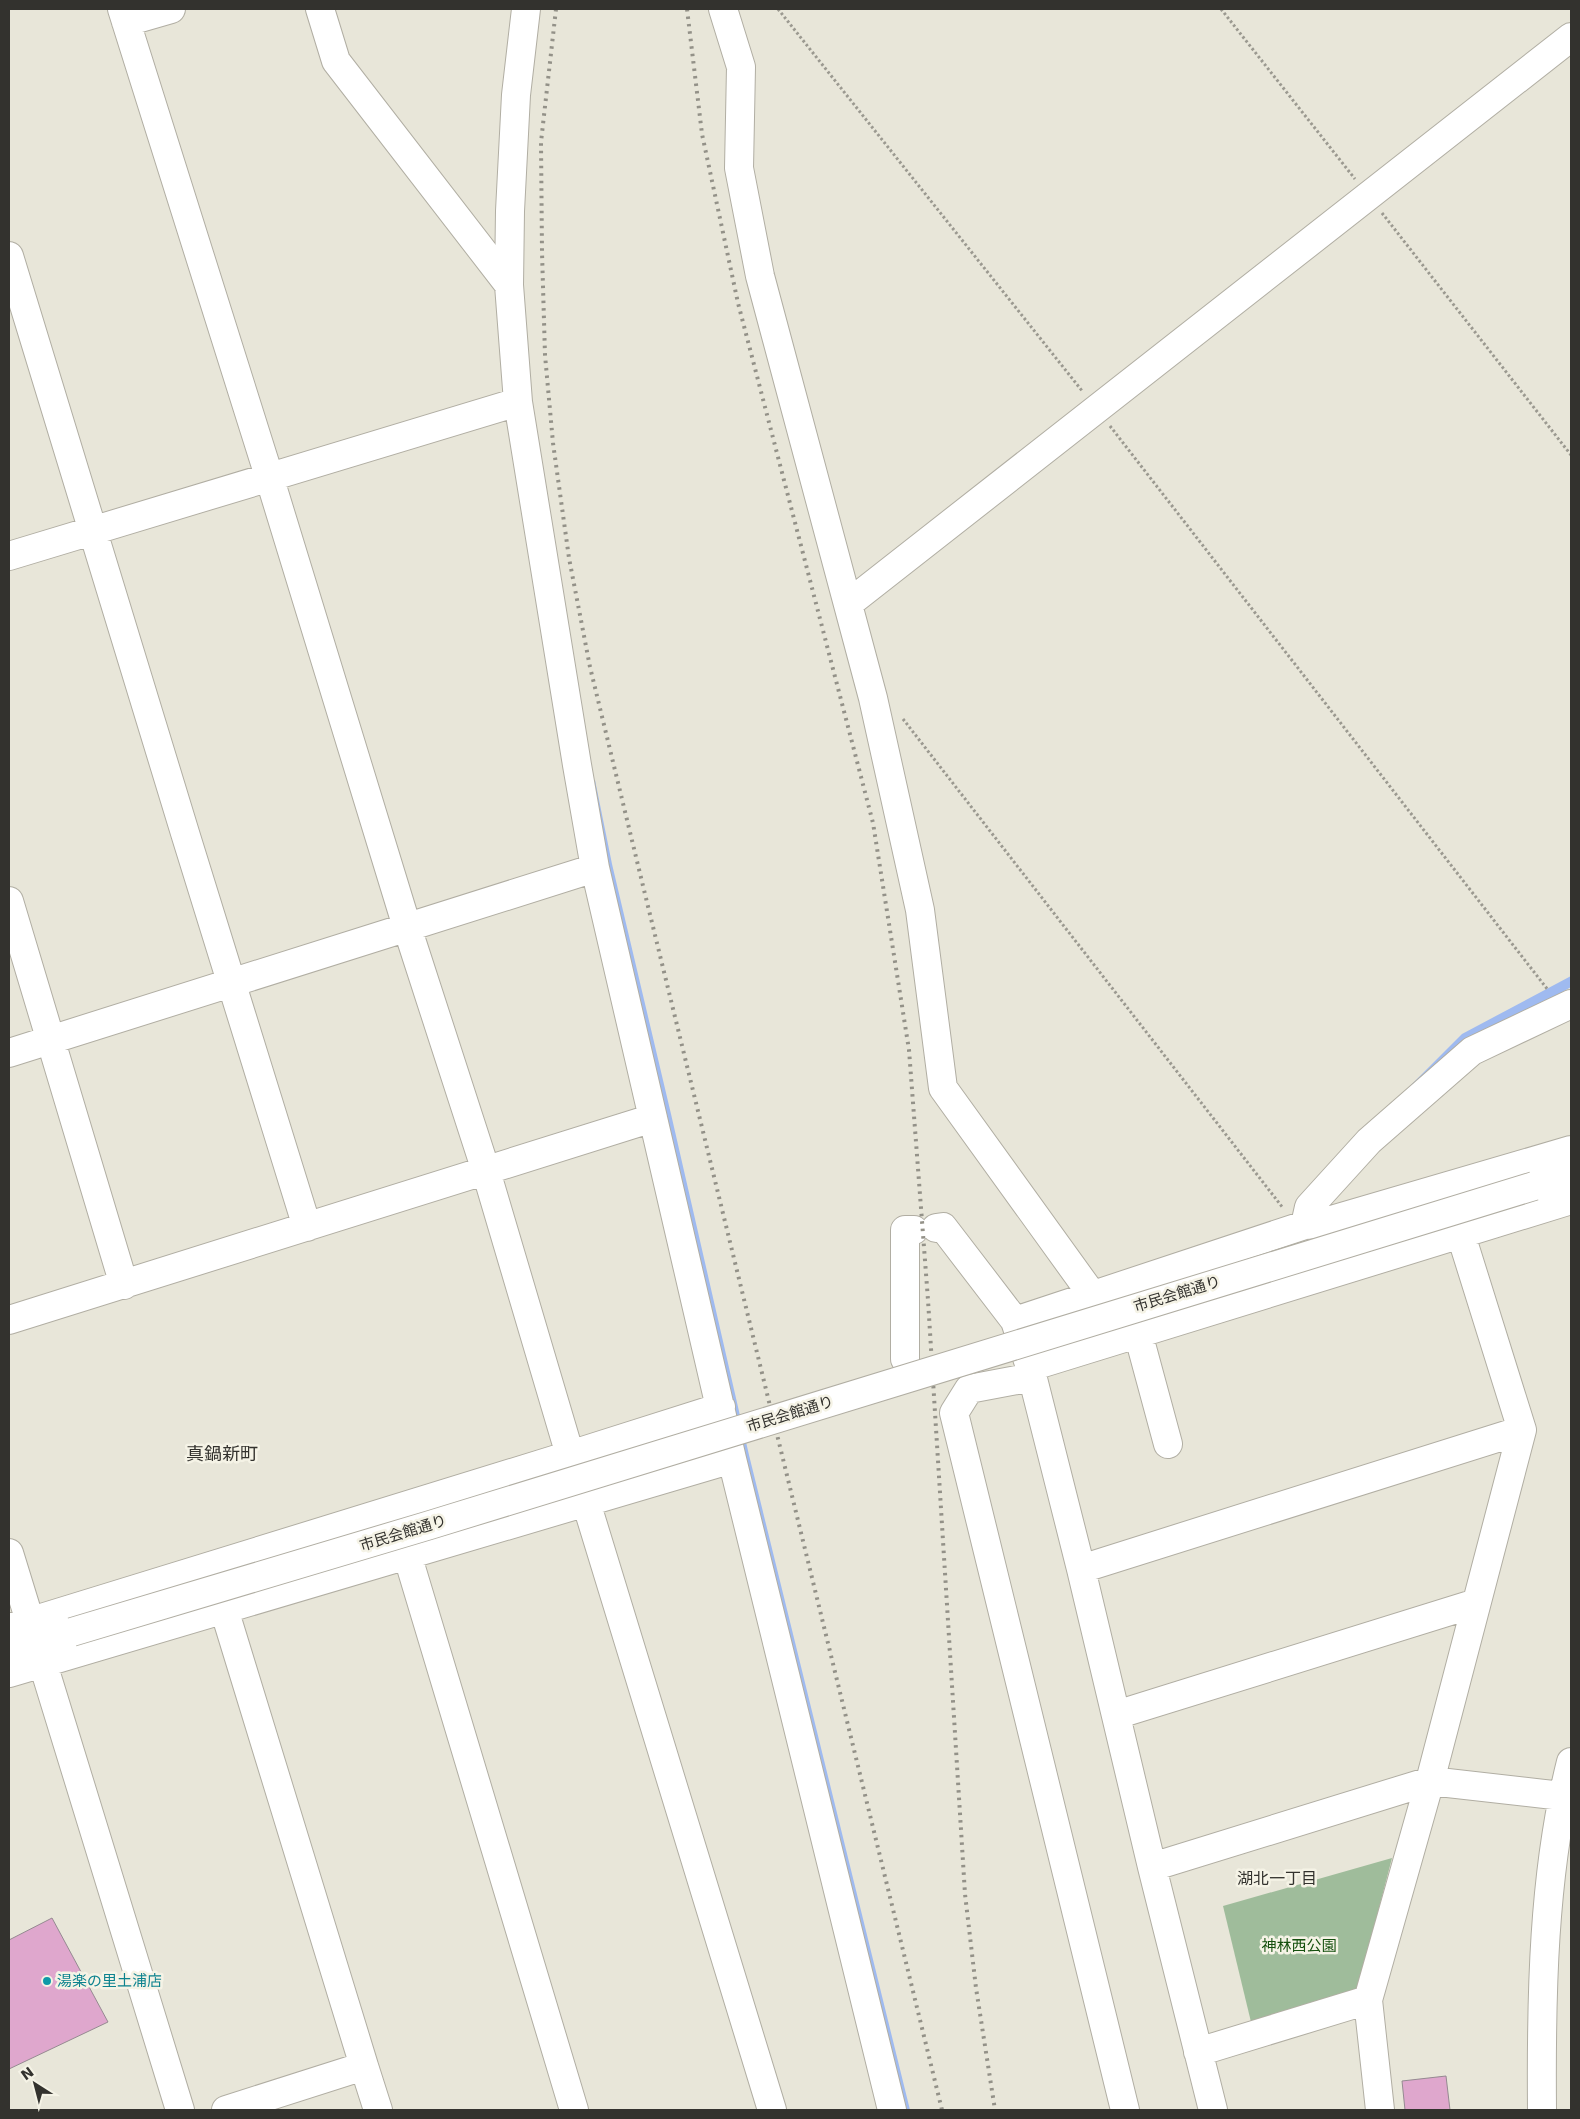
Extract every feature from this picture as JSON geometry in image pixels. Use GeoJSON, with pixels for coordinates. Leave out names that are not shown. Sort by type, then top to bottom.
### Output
{"type":"FeatureCollection","features":[{"type":"Feature","properties":{"kind":"street"},"geometry":{"type":"LineString","coordinates":[[171,9],[124,16],[269,476],[407,927],[486,1171],[570,1455]]}},
{"type":"Feature","properties":{"kind":"street"},"geometry":{"type":"LineString","coordinates":[[320,9],[336,61],[509,285]]}},
{"type":"Feature","properties":{"kind":"street"},"geometry":{"type":"LineString","coordinates":[[526,9],[516,95],[510,210],[509,285],[518,402],[595,868],[732,1459],[892,2110]]}},
{"type":"Feature","properties":{"kind":"street"},"geometry":{"type":"LineString","coordinates":[[723,9],[741,67],[739,168],[760,276],[873,698],[920,910],[943,1088],[1093,1296]]}},
{"type":"Feature","properties":{"kind":"street"},"geometry":{"type":"LineString","coordinates":[[848,604],[1571,37]]}},
{"type":"Feature","properties":{"kind":"street"},"geometry":{"type":"LineString","coordinates":[[9,256],[94,530],[230,983],[307,1227]]}},
{"type":"Feature","properties":{"kind":"street"},"geometry":{"type":"LineString","coordinates":[[9,556],[518,402]]}},
{"type":"Feature","properties":{"kind":"street"},"geometry":{"type":"LineString","coordinates":[[9,1053],[595,868]]}},
{"type":"Feature","properties":{"kind":"street"},"geometry":{"type":"LineString","coordinates":[[9,901],[124,1284]]}},
{"type":"Feature","properties":{"kind":"street"},"geometry":{"type":"LineString","coordinates":[[1301,1226],[1309,1207],[1369,1141],[1472,1051],[1567,1006]]}},
{"type":"Feature","properties":{"kind":"street"},"geometry":{"type":"LineString","coordinates":[[9,1320],[654,1118]]}},
{"type":"Feature","properties":{"kind":"street"},"geometry":{"type":"LineString","coordinates":[[1015,1321],[1301,1226],[1318,1224],[1571,1150]]}},
{"type":"Feature","properties":{"kind":"street","name":"市民会館通り"},"geometry":{"type":"LineString","coordinates":[[9,1652],[30,1639],[72,1632],[440,1522],[1571,1175]]}},
{"type":"Feature","properties":{"kind":"street"},"geometry":{"type":"LineString","coordinates":[[1125,2110],[954,1413],[969,1389],[1032,1372],[1138,1333],[1571,1200]]}},
{"type":"Feature","properties":{"kind":"street"},"geometry":{"type":"LineString","coordinates":[[905,1359],[905,1230],[943,1227],[1015,1321],[1032,1372],[1213,2110]]}},
{"type":"Feature","properties":{"kind":"street"},"geometry":{"type":"LineString","coordinates":[[1380,2110],[1368,2000],[1430,1780],[1522,1430],[1461,1235]]}},
{"type":"Feature","properties":{"kind":"street"},"geometry":{"type":"LineString","coordinates":[[1138,1333],[1168,1444]]}},
{"type":"Feature","properties":{"kind":"street"},"geometry":{"type":"LineString","coordinates":[[9,1673],[30,1639],[570,1455],[721,1407]]}},
{"type":"Feature","properties":{"kind":"street"},"geometry":{"type":"LineString","coordinates":[[1081,1569],[1522,1430]]}},
{"type":"Feature","properties":{"kind":"street"},"geometry":{"type":"LineString","coordinates":[[30,1639],[224,1608],[732,1459]]}},
{"type":"Feature","properties":{"kind":"street"},"geometry":{"type":"LineString","coordinates":[[586,1502],[772,2110]]}},
{"type":"Feature","properties":{"kind":"street"},"geometry":{"type":"LineString","coordinates":[[9,1553],[30,1639],[180,2110]]}},
{"type":"Feature","properties":{"kind":"street"},"geometry":{"type":"LineString","coordinates":[[407,1554],[574,2110]]}},
{"type":"Feature","properties":{"kind":"street"},"geometry":{"type":"LineString","coordinates":[[1116,1715],[1476,1604]]}},
{"type":"Feature","properties":{"kind":"street"},"geometry":{"type":"LineString","coordinates":[[224,1608],[378,2110]]}},
{"type":"Feature","properties":{"kind":"street"},"geometry":{"type":"LineString","coordinates":[[1542,2110],[1541,2046],[1544,1968],[1551,1881],[1567,1796],[1571,1762]]}},
{"type":"Feature","properties":{"kind":"street"},"geometry":{"type":"LineString","coordinates":[[1152,1867],[1430,1780],[1567,1796]]}},
{"type":"Feature","properties":{"kind":"street"},"geometry":{"type":"LineString","coordinates":[[1198,2052],[1368,2000]]}},
{"type":"Feature","properties":{"kind":"street"},"geometry":{"type":"LineString","coordinates":[[226,2110],[364,2066]]}},
{"type":"Feature","properties":{"kind":"path"},"geometry":{"type":"LineString","coordinates":[[778,9],[1567,1006]]}},
{"type":"Feature","properties":{"kind":"path"},"geometry":{"type":"LineString","coordinates":[[1221,9],[1571,455]]}},
{"type":"Feature","properties":{"kind":"path"},"geometry":{"type":"LineString","coordinates":[[897,714],[910,728],[1301,1226]]}},
{"type":"Feature","properties":{"kind":"green space","name":"神林西公園"},"geometry":{"type":"Polygon","coordinates":[[[1392,1858],[1358,1989],[1251,2022],[1223,1906],[1392,1858]]]}},
{"type":"Feature","properties":{"kind":"water"},"geometry":{"type":"Polygon","coordinates":[[[595,780],[612,864],[749,1455],[910,2110],[898,2110],[585,782],[595,780]]]}},
{"type":"Feature","properties":{"kind":"water"},"geometry":{"type":"Polygon","coordinates":[[[1571,976],[1571,987],[1542,1004],[1372,1124],[1462,1034],[1571,976]]]}},
{"type":"Feature","properties":{"kind":"building","name":"湯楽の里土浦店"},"geometry":{"type":"Polygon","coordinates":[[[52,1918],[108,2022],[9,2069],[9,1940],[52,1918]]]}},
{"type":"Feature","properties":{"kind":"building"},"geometry":{"type":"Polygon","coordinates":[[[1446,2076],[1450,2110],[1405,2110],[1402,2081],[1446,2076]]]}},
{"type":"Feature","properties":{"kind":"railway"},"geometry":{"type":"LineString","coordinates":[[556,9],[541,142],[542,252],[545,355],[553,443],[569,558],[590,667],[942,2110]]}},
{"type":"Feature","properties":{"kind":"railway"},"geometry":{"type":"LineString","coordinates":[[687,9],[702,134],[738,303],[873,823],[909,1050],[928,1300],[965,1894],[976,1988],[995,2110]]}},
{"type":"Feature","properties":{"kind":"place","name":"湯楽の里土浦店"},"geometry":{"type":"Point","coordinates":[47,1981]}},
{"type":"Feature","properties":{"kind":"district","name":"真鍋新町"},"geometry":{"type":"Point","coordinates":[222,1454]}},
{"type":"Feature","properties":{"kind":"district","name":"湖北一丁目"},"geometry":{"type":"Point","coordinates":[1277,1878]}}]}
